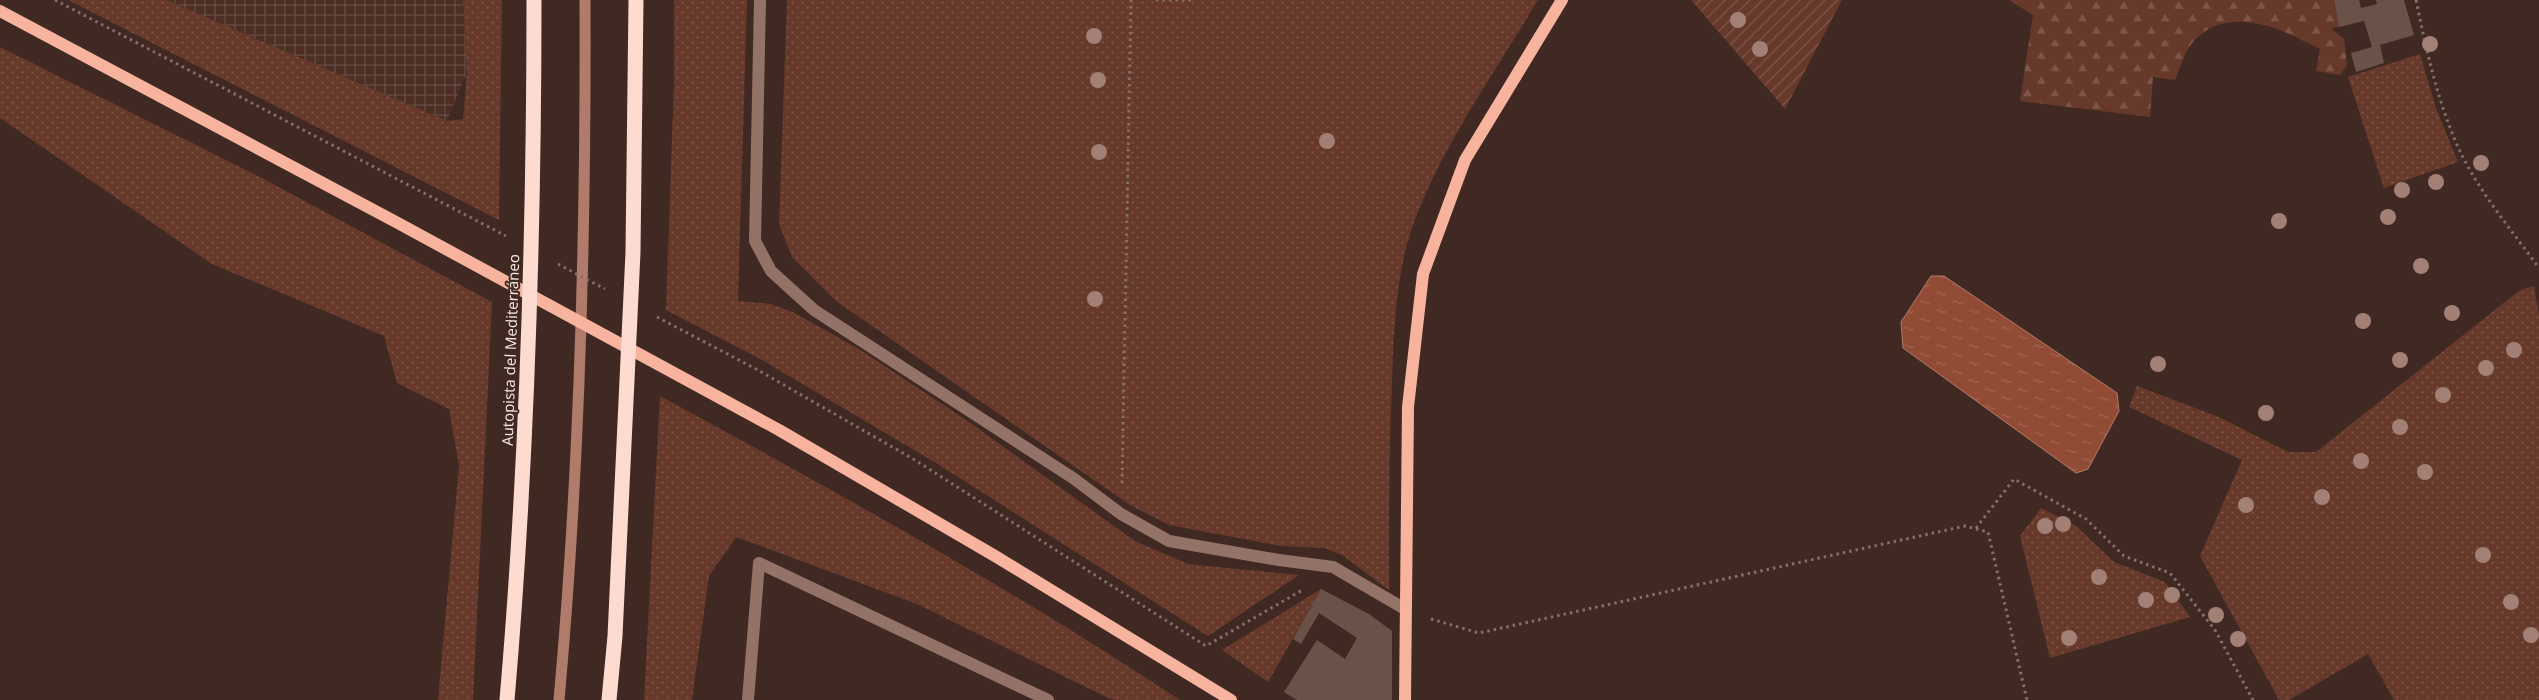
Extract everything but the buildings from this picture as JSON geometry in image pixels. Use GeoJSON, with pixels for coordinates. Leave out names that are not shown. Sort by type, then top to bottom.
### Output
{"type":"FeatureCollection","features":[{"type":"Feature","properties":{"kind":"highway","name":"Autopista del Mediterráneo"},"geometry":{"type":"LineString","coordinates":[[507,700],[514,619],[532,250],[534,0]]}},
{"type":"Feature","properties":{"kind":"highway"},"geometry":{"type":"LineString","coordinates":[[609,700],[615,636],[633,252],[636,0]]}},
{"type":"Feature","properties":{"kind":"main road"},"geometry":{"type":"LineString","coordinates":[[1405,700],[1408,407],[1423,274],[1465,160],[1562,0]]}},
{"type":"Feature","properties":{"kind":"main road"},"geometry":{"type":"LineString","coordinates":[[0,11],[396,222],[779,430],[996,556],[1231,700]]}},
{"type":"Feature","properties":{"kind":"street"},"geometry":{"type":"LineString","coordinates":[[760,0],[755,240],[771,271],[814,310],[1073,478],[1121,514],[1169,541],[1332,567],[1405,609]]}},
{"type":"Feature","properties":{"kind":"street"},"geometry":{"type":"LineString","coordinates":[[748,700],[759,562],[1048,700]]}},
{"type":"Feature","properties":{"kind":"path"},"geometry":{"type":"LineString","coordinates":[[55,0],[510,238]]}},
{"type":"Feature","properties":{"kind":"path"},"geometry":{"type":"LineString","coordinates":[[1121,514],[1131,0]]}},
{"type":"Feature","properties":{"kind":"path"},"geometry":{"type":"LineString","coordinates":[[1156,0],[1193,0]]}},
{"type":"Feature","properties":{"kind":"path"},"geometry":{"type":"LineString","coordinates":[[2416,0],[2430,69],[2455,141],[2480,186],[2539,268]]}},
{"type":"Feature","properties":{"kind":"path"},"geometry":{"type":"LineString","coordinates":[[554,262],[606,290]]}},
{"type":"Feature","properties":{"kind":"path"},"geometry":{"type":"LineString","coordinates":[[650,313],[756,369],[915,460],[1206,646],[1310,585]]}},
{"type":"Feature","properties":{"kind":"path"},"geometry":{"type":"LineString","coordinates":[[1976,529],[2014,479],[2086,520],[2124,556],[2170,573],[2215,630],[2253,700]]}},
{"type":"Feature","properties":{"kind":"path"},"geometry":{"type":"LineString","coordinates":[[1405,609],[1452,627],[1479,633],[1965,526],[1988,532],[2027,700]]}},
{"type":"Feature","properties":{"kind":"shaded area"},"geometry":{"type":"Polygon","coordinates":[[[166,0],[463,0],[467,72],[447,121],[166,0]]]}},
{"type":"Feature","properties":{"kind":"green space"},"geometry":{"type":"Polygon","coordinates":[[[68,0],[166,0],[447,121],[463,119],[467,72],[463,0],[502,0],[499,220],[68,0]]]}},
{"type":"Feature","properties":{"kind":"green space"},"geometry":{"type":"Polygon","coordinates":[[[674,0],[747,0],[738,301],[771,304],[795,313],[862,351],[969,422],[1135,541],[1188,564],[1299,575],[1208,636],[936,463],[762,360],[666,310],[674,82],[674,0]]]}},
{"type":"Feature","properties":{"kind":"green space"},"geometry":{"type":"Polygon","coordinates":[[[787,0],[1538,0],[1445,154],[1420,207],[1406,249],[1395,315],[1391,408],[1389,590],[1342,555],[1324,548],[1281,546],[1169,525],[1130,505],[836,301],[792,257],[779,224],[787,0]]]}},
{"type":"Feature","properties":{"kind":"green space"},"geometry":{"type":"Polygon","coordinates":[[[1691,0],[1842,0],[1785,109],[1691,0]]]}},
{"type":"Feature","properties":{"kind":"green space"},"geometry":{"type":"Polygon","coordinates":[[[2009,0],[2334,0],[2339,27],[2331,28],[2344,39],[2347,65],[2340,75],[2316,71],[2320,49],[2272,28],[2255,23],[2239,22],[2222,24],[2207,30],[2193,42],[2185,55],[2175,80],[2153,77],[2150,117],[2020,101],[2033,15],[2009,0]]]}},
{"type":"Feature","properties":{"kind":"green space"},"geometry":{"type":"Polygon","coordinates":[[[0,47],[260,177],[492,302],[473,700],[438,700],[459,466],[449,409],[397,383],[384,336],[212,264],[0,118],[0,47]]]}},
{"type":"Feature","properties":{"kind":"green space"},"geometry":{"type":"Polygon","coordinates":[[[2420,54],[2436,108],[2458,162],[2384,188],[2348,77],[2420,54]]]}},
{"type":"Feature","properties":{"kind":"green space"},"geometry":{"type":"Polygon","coordinates":[[[2534,286],[2539,316],[2539,700],[2394,700],[2368,654],[2289,700],[2279,700],[2200,556],[2242,460],[2129,407],[2137,386],[2219,417],[2288,452],[2316,452],[2520,290],[2534,286]]]}},
{"type":"Feature","properties":{"kind":"green space"},"geometry":{"type":"Polygon","coordinates":[[[660,396],[792,468],[988,580],[1180,700],[1114,700],[917,604],[736,537],[709,576],[692,700],[644,700],[660,396]]]}},
{"type":"Feature","properties":{"kind":"green space"},"geometry":{"type":"Polygon","coordinates":[[[2041,508],[2076,526],[2114,562],[2165,582],[2190,617],[2050,658],[2020,536],[2041,508]]]}},
{"type":"Feature","properties":{"kind":"green space"},"geometry":{"type":"Polygon","coordinates":[[[1321,589],[1268,682],[1222,650],[1321,589]]]}},
{"type":"Feature","properties":{"kind":"water"},"geometry":{"type":"Polygon","coordinates":[[[1931,276],[1944,276],[2117,393],[2119,411],[2088,469],[2076,473],[1903,348],[1901,322],[1931,276]]]}},
{"type":"Feature","properties":{"kind":"waterway"},"geometry":{"type":"LineString","coordinates":[[559,700],[577,438],[583,263],[585,0]]}}]}
